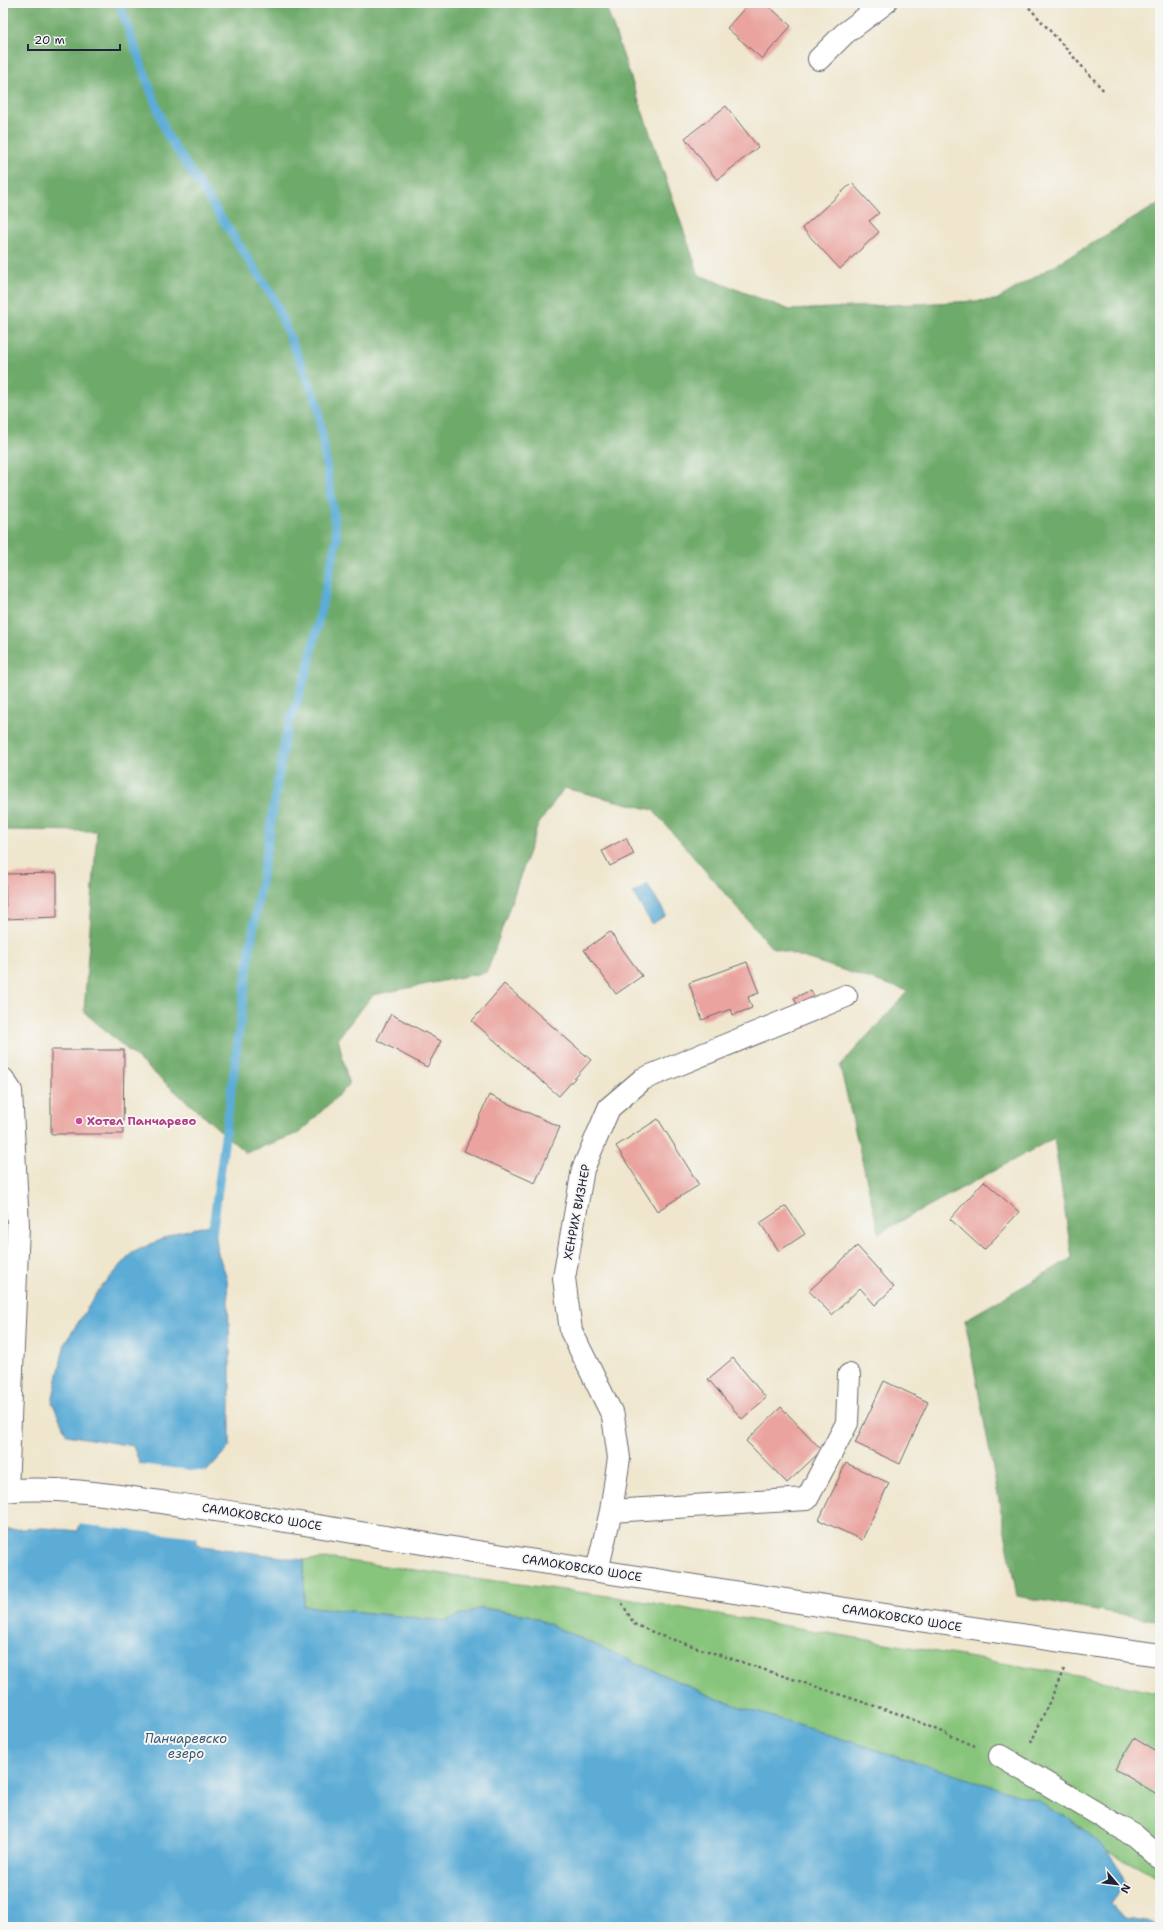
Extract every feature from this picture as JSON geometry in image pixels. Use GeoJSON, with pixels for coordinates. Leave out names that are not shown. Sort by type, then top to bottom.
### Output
{"type":"FeatureCollection","features":[{"type":"Feature","properties":{"kind":"street"},"geometry":{"type":"LineString","coordinates":[[819,59],[844,34],[885,3]]}},
{"type":"Feature","properties":{"kind":"street","name":"ХЕНРИХ ВИЗНЕР"},"geometry":{"type":"LineString","coordinates":[[597,1571],[611,1511],[619,1458],[612,1416],[571,1330],[564,1278],[583,1169],[609,1108],[643,1079],[846,996]]}},
{"type":"Feature","properties":{"kind":"street"},"geometry":{"type":"LineString","coordinates":[[3,1079],[11,1091],[18,1226],[5,1490]]}},
{"type":"Feature","properties":{"kind":"street"},"geometry":{"type":"LineString","coordinates":[[611,1511],[807,1499],[847,1423],[849,1375]]}},
{"type":"Feature","properties":{"kind":"street","name":"САМОКОВСКО ШОСЕ"},"geometry":{"type":"LineString","coordinates":[[5,1490],[45,1488],[98,1493],[213,1509],[626,1576],[1160,1655]]}},
{"type":"Feature","properties":{"kind":"street"},"geometry":{"type":"LineString","coordinates":[[1000,1756],[1135,1836],[1160,1858]]}},
{"type":"Feature","properties":{"kind":"path"},"geometry":{"type":"LineString","coordinates":[[1026,3],[1105,92]]}},
{"type":"Feature","properties":{"kind":"path"},"geometry":{"type":"LineString","coordinates":[[626,1576],[622,1603],[634,1624],[662,1636],[902,1715],[1000,1756]]}},
{"type":"Feature","properties":{"kind":"path"},"geometry":{"type":"LineString","coordinates":[[1020,1767],[1076,1643]]}},
{"type":"Feature","properties":{"kind":"green space"},"geometry":{"type":"Polygon","coordinates":[[[3,3],[605,3],[699,275],[790,310],[996,300],[1160,203],[1160,1621],[1017,1596],[965,1320],[1072,1258],[1054,1138],[879,1233],[840,1066],[908,991],[771,947],[653,810],[564,788],[538,825],[487,972],[373,995],[338,1038],[349,1085],[299,1133],[246,1153],[84,1012],[97,831],[3,830],[3,3]]]}},
{"type":"Feature","properties":{"kind":"green space"},"geometry":{"type":"Polygon","coordinates":[[[333,1559],[630,1599],[1089,1678],[1160,1694],[1160,1879],[1106,1850],[1076,1823],[722,1701],[528,1615],[481,1608],[445,1621],[303,1606],[304,1560],[333,1559]]]}},
{"type":"Feature","properties":{"kind":"water"},"geometry":{"type":"Polygon","coordinates":[[[647,884],[666,915],[652,924],[633,893],[647,884]]]}},
{"type":"Feature","properties":{"kind":"water","name":"Панчаревско езеро"},"geometry":{"type":"Polygon","coordinates":[[[214,1224],[218,1253],[227,1279],[230,1350],[230,1446],[206,1472],[196,1545],[304,1560],[304,1606],[445,1621],[481,1608],[528,1615],[722,1701],[1039,1801],[1093,1837],[1111,1855],[1120,1869],[1125,1885],[1111,1904],[1124,1918],[1154,1922],[1159,1927],[3,1927],[3,1530],[44,1528],[78,1531],[80,1524],[140,1464],[133,1446],[67,1435],[52,1402],[65,1343],[99,1290],[132,1253],[174,1233],[214,1224]]]}},
{"type":"Feature","properties":{"kind":"pier"},"geometry":{"type":"Polygon","coordinates":[[[138,1464],[208,1472],[199,1538],[78,1524],[138,1464]]]}},
{"type":"Feature","properties":{"kind":"building"},"geometry":{"type":"Polygon","coordinates":[[[749,3],[765,3],[791,26],[762,59],[727,28],[749,3]]]}},
{"type":"Feature","properties":{"kind":"building"},"geometry":{"type":"Polygon","coordinates":[[[726,106],[758,147],[717,180],[685,138],[726,106]]]}},
{"type":"Feature","properties":{"kind":"building"},"geometry":{"type":"Polygon","coordinates":[[[852,183],[879,213],[869,221],[879,232],[840,269],[802,228],[852,183]]]}},
{"type":"Feature","properties":{"kind":"building"},"geometry":{"type":"Polygon","coordinates":[[[626,838],[634,854],[610,866],[602,851],[626,838]]]}},
{"type":"Feature","properties":{"kind":"building"},"geometry":{"type":"Polygon","coordinates":[[[57,873],[57,917],[6,919],[5,874],[57,873]]]}},
{"type":"Feature","properties":{"kind":"building"},"geometry":{"type":"Polygon","coordinates":[[[610,932],[642,976],[616,994],[584,950],[610,932]]]}},
{"type":"Feature","properties":{"kind":"building"},"geometry":{"type":"Polygon","coordinates":[[[747,962],[759,993],[748,997],[752,1008],[733,1015],[731,1009],[702,1020],[689,983],[747,962]]]}},
{"type":"Feature","properties":{"kind":"building"},"geometry":{"type":"Polygon","coordinates":[[[504,984],[591,1060],[559,1096],[472,1021],[504,984]]]}},
{"type":"Feature","properties":{"kind":"building"},"geometry":{"type":"Polygon","coordinates":[[[811,990],[817,1002],[800,1011],[794,998],[811,990]]]}},
{"type":"Feature","properties":{"kind":"building"},"geometry":{"type":"Polygon","coordinates":[[[391,1014],[441,1041],[427,1067],[377,1040],[391,1014]]]}},
{"type":"Feature","properties":{"kind":"building"},"geometry":{"type":"Polygon","coordinates":[[[51,1050],[124,1050],[123,1134],[51,1134],[51,1050]]]}},
{"type":"Feature","properties":{"kind":"building"},"geometry":{"type":"Polygon","coordinates":[[[489,1095],[560,1127],[535,1183],[464,1151],[489,1095]]]}},
{"type":"Feature","properties":{"kind":"building"},"geometry":{"type":"Polygon","coordinates":[[[658,1119],[699,1185],[657,1211],[616,1146],[658,1119]]]}},
{"type":"Feature","properties":{"kind":"building"},"geometry":{"type":"Polygon","coordinates":[[[984,1181],[1019,1212],[984,1250],[950,1219],[984,1181]]]}},
{"type":"Feature","properties":{"kind":"building"},"geometry":{"type":"Polygon","coordinates":[[[786,1206],[805,1234],[779,1251],[760,1223],[786,1206]]]}},
{"type":"Feature","properties":{"kind":"building"},"geometry":{"type":"Polygon","coordinates":[[[857,1246],[894,1287],[875,1305],[860,1288],[832,1315],[809,1291],[857,1246]]]}},
{"type":"Feature","properties":{"kind":"building"},"geometry":{"type":"Polygon","coordinates":[[[733,1358],[766,1398],[742,1419],[708,1379],[733,1358]]]}},
{"type":"Feature","properties":{"kind":"building"},"geometry":{"type":"Polygon","coordinates":[[[884,1381],[928,1402],[900,1464],[855,1443],[884,1381]]]}},
{"type":"Feature","properties":{"kind":"building"},"geometry":{"type":"Polygon","coordinates":[[[781,1407],[822,1450],[787,1483],[746,1441],[781,1407]]]}},
{"type":"Feature","properties":{"kind":"building"},"geometry":{"type":"Polygon","coordinates":[[[846,1463],[889,1483],[862,1540],[819,1520],[846,1463]]]}},
{"type":"Feature","properties":{"kind":"building"},"geometry":{"type":"Polygon","coordinates":[[[1134,1738],[1160,1754],[1160,1796],[1115,1769],[1134,1738]]]}},
{"type":"Feature","properties":{"kind":"waterway"},"geometry":{"type":"LineString","coordinates":[[119,3],[167,135],[273,297],[317,402],[337,537],[308,668],[285,738],[250,949],[212,1235]]}},
{"type":"Feature","properties":{"kind":"place","name":"Хотел Панчарево"},"geometry":{"type":"Point","coordinates":[79,1121]}}]}
